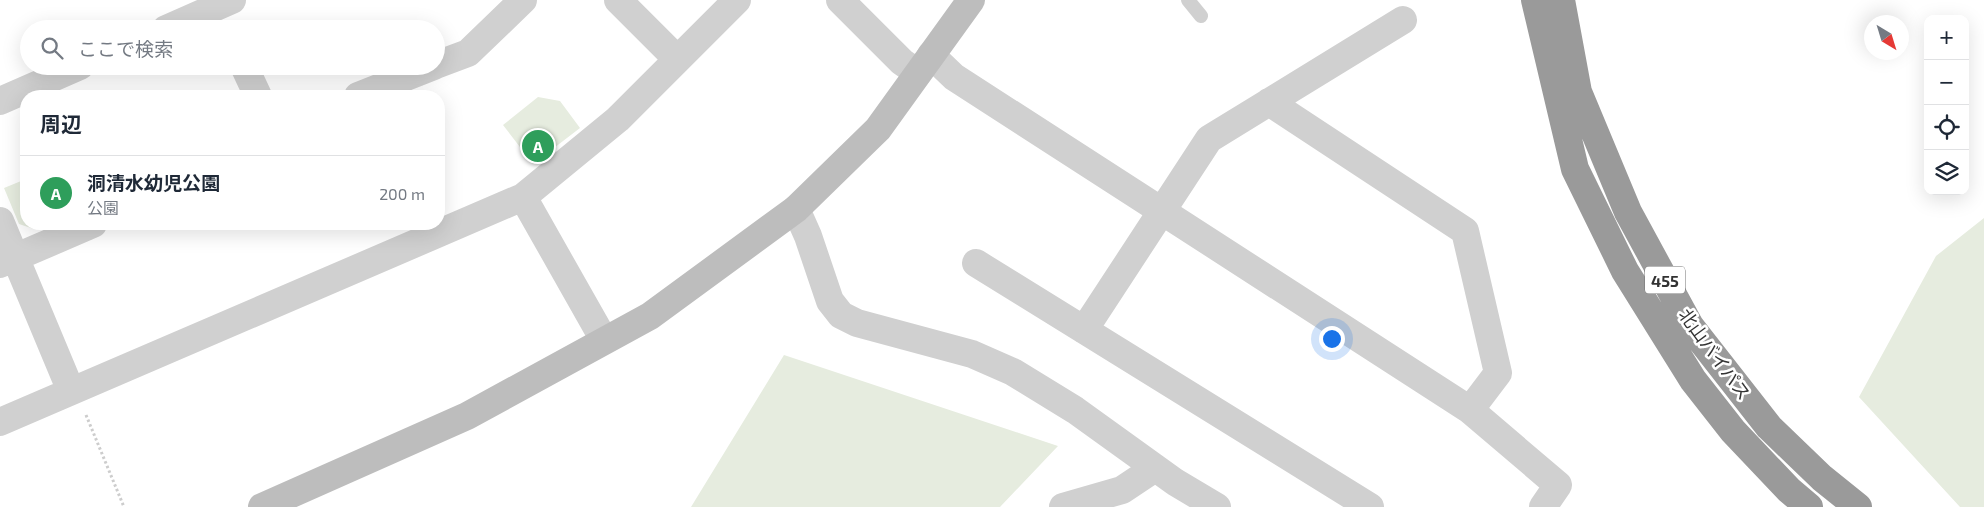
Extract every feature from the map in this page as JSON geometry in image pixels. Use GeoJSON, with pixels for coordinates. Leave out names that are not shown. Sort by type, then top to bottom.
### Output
{"type":"FeatureCollection","features":[{"type":"Feature","properties":{"kind":"highway","name":"北山バイパス"},"geometry":{"type":"LineString","coordinates":[[1535,0],[1575,169],[1624,271],[1693,380],[1734,430],[1789,490],[1810,507]]}},
{"type":"Feature","properties":{"kind":"highway","name":"北山バイパス"},"geometry":{"type":"LineString","coordinates":[[1561,0],[1578,92],[1628,212],[1690,326],[1769,427],[1822,478],[1858,507]]}},
{"type":"Feature","properties":{"kind":"street"},"geometry":{"type":"LineString","coordinates":[[445,62],[468,53],[522,0]]}},
{"type":"Feature","properties":{"kind":"street"},"geometry":{"type":"LineString","coordinates":[[618,0],[677,59]]}},
{"type":"Feature","properties":{"kind":"street"},"geometry":{"type":"LineString","coordinates":[[0,422],[523,197],[618,119],[737,0]]}},
{"type":"Feature","properties":{"kind":"street"},"geometry":{"type":"LineString","coordinates":[[840,0],[902,62],[925,64],[954,77],[1470,410],[1558,486],[1543,507]]}},
{"type":"Feature","properties":{"kind":"street"},"geometry":{"type":"LineString","coordinates":[[262,507],[467,416],[650,316],[796,209],[878,129],[971,0]]}},
{"type":"Feature","properties":{"kind":"street"},"geometry":{"type":"LineString","coordinates":[[197,20],[225,12]]}},
{"type":"Feature","properties":{"kind":"street"},"geometry":{"type":"LineString","coordinates":[[1084,330],[1210,139],[1403,20]]}},
{"type":"Feature","properties":{"kind":"street"},"geometry":{"type":"LineString","coordinates":[[25,90],[59,75]]}},
{"type":"Feature","properties":{"kind":"street"},"geometry":{"type":"LineString","coordinates":[[248,75],[255,90]]}},
{"type":"Feature","properties":{"kind":"street"},"geometry":{"type":"LineString","coordinates":[[373,90],[412,75]]}},
{"type":"Feature","properties":{"kind":"street"},"geometry":{"type":"LineString","coordinates":[[0,101],[20,92]]}},
{"type":"Feature","properties":{"kind":"street"},"geometry":{"type":"LineString","coordinates":[[1269,102],[1465,231],[1498,373],[1470,410]]}},
{"type":"Feature","properties":{"kind":"street"},"geometry":{"type":"LineString","coordinates":[[523,197],[604,340]]}},
{"type":"Feature","properties":{"kind":"street"},"geometry":{"type":"LineString","coordinates":[[796,209],[808,236],[830,301],[841,315],[857,323],[972,354],[1013,372],[1076,410],[1156,468],[1217,507]]}},
{"type":"Feature","properties":{"kind":"street"},"geometry":{"type":"LineString","coordinates":[[0,221],[8,261],[73,390]]}},
{"type":"Feature","properties":{"kind":"street"},"geometry":{"type":"LineString","coordinates":[[8,261],[79,230]]}},
{"type":"Feature","properties":{"kind":"street"},"geometry":{"type":"LineString","coordinates":[[976,263],[1370,507]]}},
{"type":"Feature","properties":{"kind":"street"},"geometry":{"type":"LineString","coordinates":[[1062,507],[1122,490],[1156,468]]}},
{"type":"Feature","properties":{"kind":"lane"},"geometry":{"type":"LineString","coordinates":[[1188,0],[1200,16]]}},
{"type":"Feature","properties":{"kind":"path"},"geometry":{"type":"LineString","coordinates":[[73,390],[124,507]]}},
{"type":"Feature","properties":{"kind":"shaded area"},"geometry":{"type":"Polygon","coordinates":[[[538,97],[560,101],[580,128],[533,164],[503,125],[538,97]]]}},
{"type":"Feature","properties":{"kind":"shaded area"},"geometry":{"type":"Polygon","coordinates":[[[20,181],[20,224],[19,224],[4,188],[20,181]]]}},
{"type":"Feature","properties":{"kind":"shaded area"},"geometry":{"type":"Polygon","coordinates":[[[1984,218],[1984,507],[1960,507],[1859,397],[1936,256],[1984,218]]]}},
{"type":"Feature","properties":{"kind":"shaded area"},"geometry":{"type":"Polygon","coordinates":[[[784,355],[1058,446],[1000,507],[691,507],[784,355]]]}},
{"type":"Feature","properties":{"kind":"place","name":"洞清水幼児公園"},"geometry":{"type":"Point","coordinates":[538,146]}}]}
